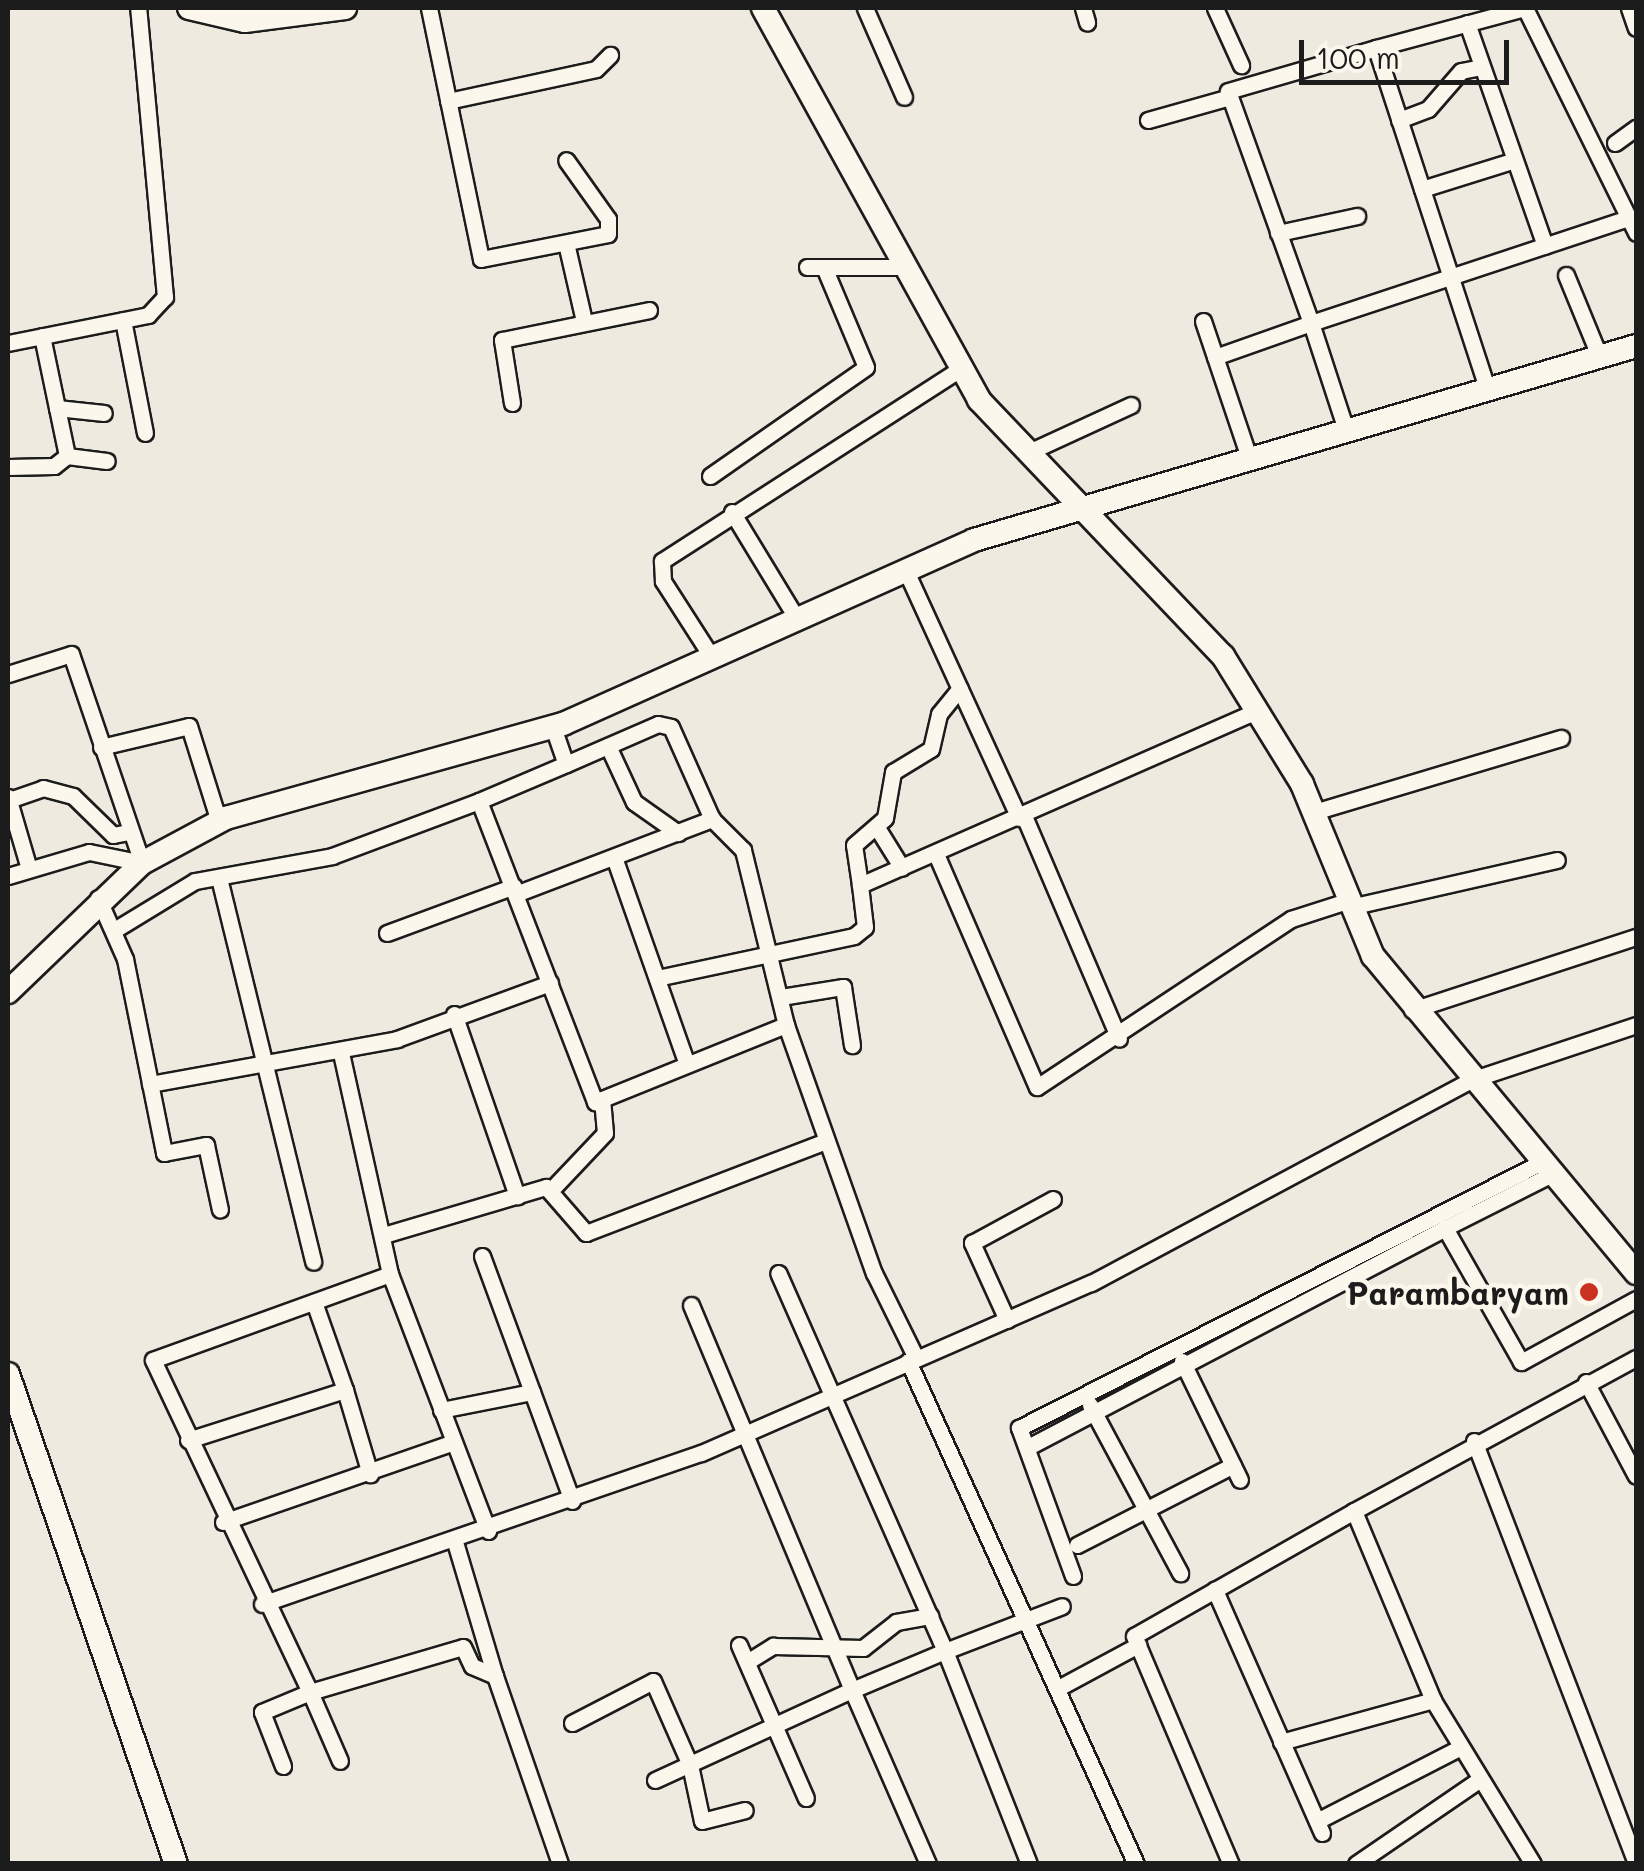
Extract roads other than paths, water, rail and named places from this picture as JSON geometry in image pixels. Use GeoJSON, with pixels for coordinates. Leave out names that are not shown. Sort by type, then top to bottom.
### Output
{"type":"FeatureCollection","features":[{"type":"Feature","properties":{"kind":"street"},"geometry":{"type":"LineString","coordinates":[[8,343],[148,314],[165,297],[138,8]]}},
{"type":"Feature","properties":{"kind":"street"},"geometry":{"type":"LineString","coordinates":[[189,8],[245,20],[345,8]]}},
{"type":"Feature","properties":{"kind":"street"},"geometry":{"type":"LineString","coordinates":[[429,8],[481,258],[566,243],[610,227],[566,160]]}},
{"type":"Feature","properties":{"kind":"street"},"geometry":{"type":"LineString","coordinates":[[763,8],[961,368],[1030,451],[1188,612],[1258,710],[1314,812],[1348,904],[1412,1010],[1636,1273]]}},
{"type":"Feature","properties":{"kind":"street"},"geometry":{"type":"LineString","coordinates":[[865,8],[904,97]]}},
{"type":"Feature","properties":{"kind":"street"},"geometry":{"type":"LineString","coordinates":[[1215,8],[1242,65]]}},
{"type":"Feature","properties":{"kind":"street"},"geometry":{"type":"LineString","coordinates":[[1148,120],[1376,48],[1521,8],[1636,233]]}},
{"type":"Feature","properties":{"kind":"street"},"geometry":{"type":"LineString","coordinates":[[1629,8],[1636,28]]}},
{"type":"Feature","properties":{"kind":"street"},"geometry":{"type":"LineString","coordinates":[[1467,23],[1545,246]]}},
{"type":"Feature","properties":{"kind":"street"},"geometry":{"type":"LineString","coordinates":[[1376,48],[1488,391]]}},
{"type":"Feature","properties":{"kind":"street"},"geometry":{"type":"LineString","coordinates":[[448,101],[596,69],[610,55]]}},
{"type":"Feature","properties":{"kind":"street"},"geometry":{"type":"LineString","coordinates":[[1399,120],[1428,109],[1461,71],[1482,66]]}},
{"type":"Feature","properties":{"kind":"street"},"geometry":{"type":"LineString","coordinates":[[1230,97],[1346,430]]}},
{"type":"Feature","properties":{"kind":"street"},"geometry":{"type":"LineString","coordinates":[[1615,142],[1636,128]]}},
{"type":"Feature","properties":{"kind":"street"},"geometry":{"type":"LineString","coordinates":[[1422,189],[1515,160]]}},
{"type":"Feature","properties":{"kind":"street"},"geometry":{"type":"LineString","coordinates":[[1278,232],[1357,216]]}},
{"type":"Feature","properties":{"kind":"street"},"geometry":{"type":"LineString","coordinates":[[1215,357],[1628,218]]}},
{"type":"Feature","properties":{"kind":"street"},"geometry":{"type":"LineString","coordinates":[[566,243],[584,321]]}},
{"type":"Feature","properties":{"kind":"street"},"geometry":{"type":"LineString","coordinates":[[807,267],[826,272],[904,267]]}},
{"type":"Feature","properties":{"kind":"street"},"geometry":{"type":"LineString","coordinates":[[710,476],[866,368],[826,272]]}},
{"type":"Feature","properties":{"kind":"street"},"geometry":{"type":"LineString","coordinates":[[1566,274],[1600,358]]}},
{"type":"Feature","properties":{"kind":"street"},"geometry":{"type":"LineString","coordinates":[[512,403],[502,340],[649,310]]}},
{"type":"Feature","properties":{"kind":"street"},"geometry":{"type":"LineString","coordinates":[[122,320],[145,433]]}},
{"type":"Feature","properties":{"kind":"street"},"geometry":{"type":"LineString","coordinates":[[1202,321],[1249,458]]}},
{"type":"Feature","properties":{"kind":"street"},"geometry":{"type":"LineString","coordinates":[[42,336],[67,456]]}},
{"type":"Feature","properties":{"kind":"street"},"geometry":{"type":"LineString","coordinates":[[8,992],[98,898],[142,863],[219,822],[553,726],[713,659],[905,569],[1084,504],[1636,346]]}},
{"type":"Feature","properties":{"kind":"street"},"geometry":{"type":"LineString","coordinates":[[713,659],[659,569],[732,512],[961,368]]}},
{"type":"Feature","properties":{"kind":"street"},"geometry":{"type":"LineString","coordinates":[[1030,451],[1131,406]]}},
{"type":"Feature","properties":{"kind":"street"},"geometry":{"type":"LineString","coordinates":[[57,408],[104,412]]}},
{"type":"Feature","properties":{"kind":"street"},"geometry":{"type":"LineString","coordinates":[[8,467],[54,466],[67,456],[107,461]]}},
{"type":"Feature","properties":{"kind":"street"},"geometry":{"type":"LineString","coordinates":[[732,512],[797,619]]}},
{"type":"Feature","properties":{"kind":"street"},"geometry":{"type":"LineString","coordinates":[[905,569],[1022,817],[1119,1039]]}},
{"type":"Feature","properties":{"kind":"street"},"geometry":{"type":"LineString","coordinates":[[8,674],[72,654],[128,832],[142,863]]}},
{"type":"Feature","properties":{"kind":"street"},"geometry":{"type":"LineString","coordinates":[[657,978],[720,959],[760,960],[772,948],[854,936],[865,927],[854,845],[890,808],[892,772],[932,749],[939,714],[960,688]]}},
{"type":"Feature","properties":{"kind":"street"},"geometry":{"type":"LineString","coordinates":[[860,885],[1258,710]]}},
{"type":"Feature","properties":{"kind":"street"},"geometry":{"type":"LineString","coordinates":[[101,747],[189,726],[219,822]]}},
{"type":"Feature","properties":{"kind":"street"},"geometry":{"type":"LineString","coordinates":[[553,726],[566,764]]}},
{"type":"Feature","properties":{"kind":"street"},"geometry":{"type":"LineString","coordinates":[[116,930],[162,894],[332,856],[479,801],[608,746],[671,727],[712,819],[743,850],[772,948],[786,1025],[826,1141],[912,1360],[1136,1864]]}},
{"type":"Feature","properties":{"kind":"street"},"geometry":{"type":"LineString","coordinates":[[1314,812],[1561,738]]}},
{"type":"Feature","properties":{"kind":"street"},"geometry":{"type":"LineString","coordinates":[[608,746],[634,802],[678,833]]}},
{"type":"Feature","properties":{"kind":"street"},"geometry":{"type":"LineString","coordinates":[[29,869],[8,798],[43,788],[73,796],[113,835],[128,832]]}},
{"type":"Feature","properties":{"kind":"street"},"geometry":{"type":"LineString","coordinates":[[479,801],[595,1102],[786,1025]]}},
{"type":"Feature","properties":{"kind":"street"},"geometry":{"type":"LineString","coordinates":[[386,933],[615,860],[712,819]]}},
{"type":"Feature","properties":{"kind":"street"},"geometry":{"type":"LineString","coordinates":[[876,826],[902,868]]}},
{"type":"Feature","properties":{"kind":"street"},"geometry":{"type":"LineString","coordinates":[[8,876],[89,852],[142,863]]}},
{"type":"Feature","properties":{"kind":"street"},"geometry":{"type":"LineString","coordinates":[[936,854],[1036,1086],[1119,1039],[1291,919],[1556,860]]}},
{"type":"Feature","properties":{"kind":"street"},"geometry":{"type":"LineString","coordinates":[[615,860],[687,1064]]}},
{"type":"Feature","properties":{"kind":"street"},"geometry":{"type":"LineString","coordinates":[[220,882],[314,1262]]}},
{"type":"Feature","properties":{"kind":"street"},"geometry":{"type":"LineString","coordinates":[[98,898],[116,930],[164,1154],[206,1145],[220,1210]]}},
{"type":"Feature","properties":{"kind":"street"},"geometry":{"type":"LineString","coordinates":[[1412,1010],[1636,937]]}},
{"type":"Feature","properties":{"kind":"street"},"geometry":{"type":"LineString","coordinates":[[150,1084],[266,1062],[341,1053],[550,983]]}},
{"type":"Feature","properties":{"kind":"street"},"geometry":{"type":"LineString","coordinates":[[781,997],[843,987],[852,1045]]}},
{"type":"Feature","properties":{"kind":"street"},"geometry":{"type":"LineString","coordinates":[[454,1014],[517,1196]]}},
{"type":"Feature","properties":{"kind":"street"},"geometry":{"type":"LineString","coordinates":[[262,1604],[488,1531],[742,1434],[828,1392],[1006,1320],[1472,1080],[1636,1025]]}},
{"type":"Feature","properties":{"kind":"street"},"geometry":{"type":"LineString","coordinates":[[341,1053],[386,1234],[390,1274],[488,1531]]}},
{"type":"Feature","properties":{"kind":"street"},"geometry":{"type":"LineString","coordinates":[[386,1234],[552,1189],[605,1133],[602,1098]]}},
{"type":"Feature","properties":{"kind":"street"},"geometry":{"type":"LineString","coordinates":[[552,1189],[586,1233],[826,1141]]}},
{"type":"Feature","properties":{"kind":"street"},"geometry":{"type":"LineString","coordinates":[[1030,1446],[1186,1368],[1446,1228],[1547,1168]]}},
{"type":"Feature","properties":{"kind":"street"},"geometry":{"type":"LineString","coordinates":[[1074,1576],[1019,1428],[1547,1168]]}},
{"type":"Feature","properties":{"kind":"street"},"geometry":{"type":"LineString","coordinates":[[1006,1320],[972,1244],[1053,1199]]}},
{"type":"Feature","properties":{"kind":"street"},"geometry":{"type":"LineString","coordinates":[[1446,1228],[1521,1362],[1636,1299]]}},
{"type":"Feature","properties":{"kind":"street"},"geometry":{"type":"LineString","coordinates":[[482,1256],[572,1501]]}},
{"type":"Feature","properties":{"kind":"street"},"geometry":{"type":"LineString","coordinates":[[778,1273],[945,1651],[1029,1864]]}},
{"type":"Feature","properties":{"kind":"street"},"geometry":{"type":"LineString","coordinates":[[340,1761],[310,1692],[223,1522],[153,1360],[390,1274]]}},
{"type":"Feature","properties":{"kind":"street"},"geometry":{"type":"LineString","coordinates":[[314,1302],[370,1474]]}},
{"type":"Feature","properties":{"kind":"street"},"geometry":{"type":"LineString","coordinates":[[690,1305],[928,1864]]}},
{"type":"Feature","properties":{"kind":"street"},"geometry":{"type":"LineString","coordinates":[[1077,1546],[1147,1509],[1237,1472],[1176,1348]]}},
{"type":"Feature","properties":{"kind":"street"},"geometry":{"type":"LineString","coordinates":[[1231,1864],[1134,1636],[1474,1441],[1636,1358]]}},
{"type":"Feature","properties":{"kind":"street"},"geometry":{"type":"LineString","coordinates":[[8,1374],[176,1864]]}},
{"type":"Feature","properties":{"kind":"street"},"geometry":{"type":"LineString","coordinates":[[1586,1382],[1636,1476]]}},
{"type":"Feature","properties":{"kind":"street"},"geometry":{"type":"LineString","coordinates":[[188,1440],[345,1390]]}},
{"type":"Feature","properties":{"kind":"street"},"geometry":{"type":"LineString","coordinates":[[441,1410],[532,1392]]}},
{"type":"Feature","properties":{"kind":"street"},"geometry":{"type":"LineString","coordinates":[[1084,1395],[1180,1574]]}},
{"type":"Feature","properties":{"kind":"street"},"geometry":{"type":"LineString","coordinates":[[1474,1441],[1636,1860]]}},
{"type":"Feature","properties":{"kind":"street"},"geometry":{"type":"LineString","coordinates":[[223,1522],[454,1442]]}},
{"type":"Feature","properties":{"kind":"street"},"geometry":{"type":"LineString","coordinates":[[1354,1511],[1433,1700],[1477,1781],[1534,1864]]}},
{"type":"Feature","properties":{"kind":"street"},"geometry":{"type":"LineString","coordinates":[[455,1542],[495,1676],[560,1864]]}},
{"type":"Feature","properties":{"kind":"street"},"geometry":{"type":"LineString","coordinates":[[1215,1590],[1319,1827],[1459,1748]]}},
{"type":"Feature","properties":{"kind":"street"},"geometry":{"type":"LineString","coordinates":[[655,1780],[852,1690],[1062,1606]]}},
{"type":"Feature","properties":{"kind":"street"},"geometry":{"type":"LineString","coordinates":[[746,1662],[773,1646],[832,1644],[863,1648],[896,1622],[930,1616]]}},
{"type":"Feature","properties":{"kind":"street"},"geometry":{"type":"LineString","coordinates":[[740,1645],[806,1798]]}},
{"type":"Feature","properties":{"kind":"street"},"geometry":{"type":"LineString","coordinates":[[1060,1688],[1138,1646]]}},
{"type":"Feature","properties":{"kind":"street"},"geometry":{"type":"LineString","coordinates":[[283,1766],[262,1712],[310,1692],[463,1647],[472,1666],[495,1676]]}},
{"type":"Feature","properties":{"kind":"street"},"geometry":{"type":"LineString","coordinates":[[572,1723],[653,1681],[690,1765],[702,1821],[745,1810]]}},
{"type":"Feature","properties":{"kind":"street"},"geometry":{"type":"LineString","coordinates":[[1281,1742],[1433,1700]]}},
{"type":"Feature","properties":{"kind":"street"},"geometry":{"type":"LineString","coordinates":[[1356,1864],[1477,1781]]}},
{"type":"Feature","properties":{"kind":"place","name":"Parambaryam"},"geometry":{"type":"Point","coordinates":[1589,1292]}}]}
